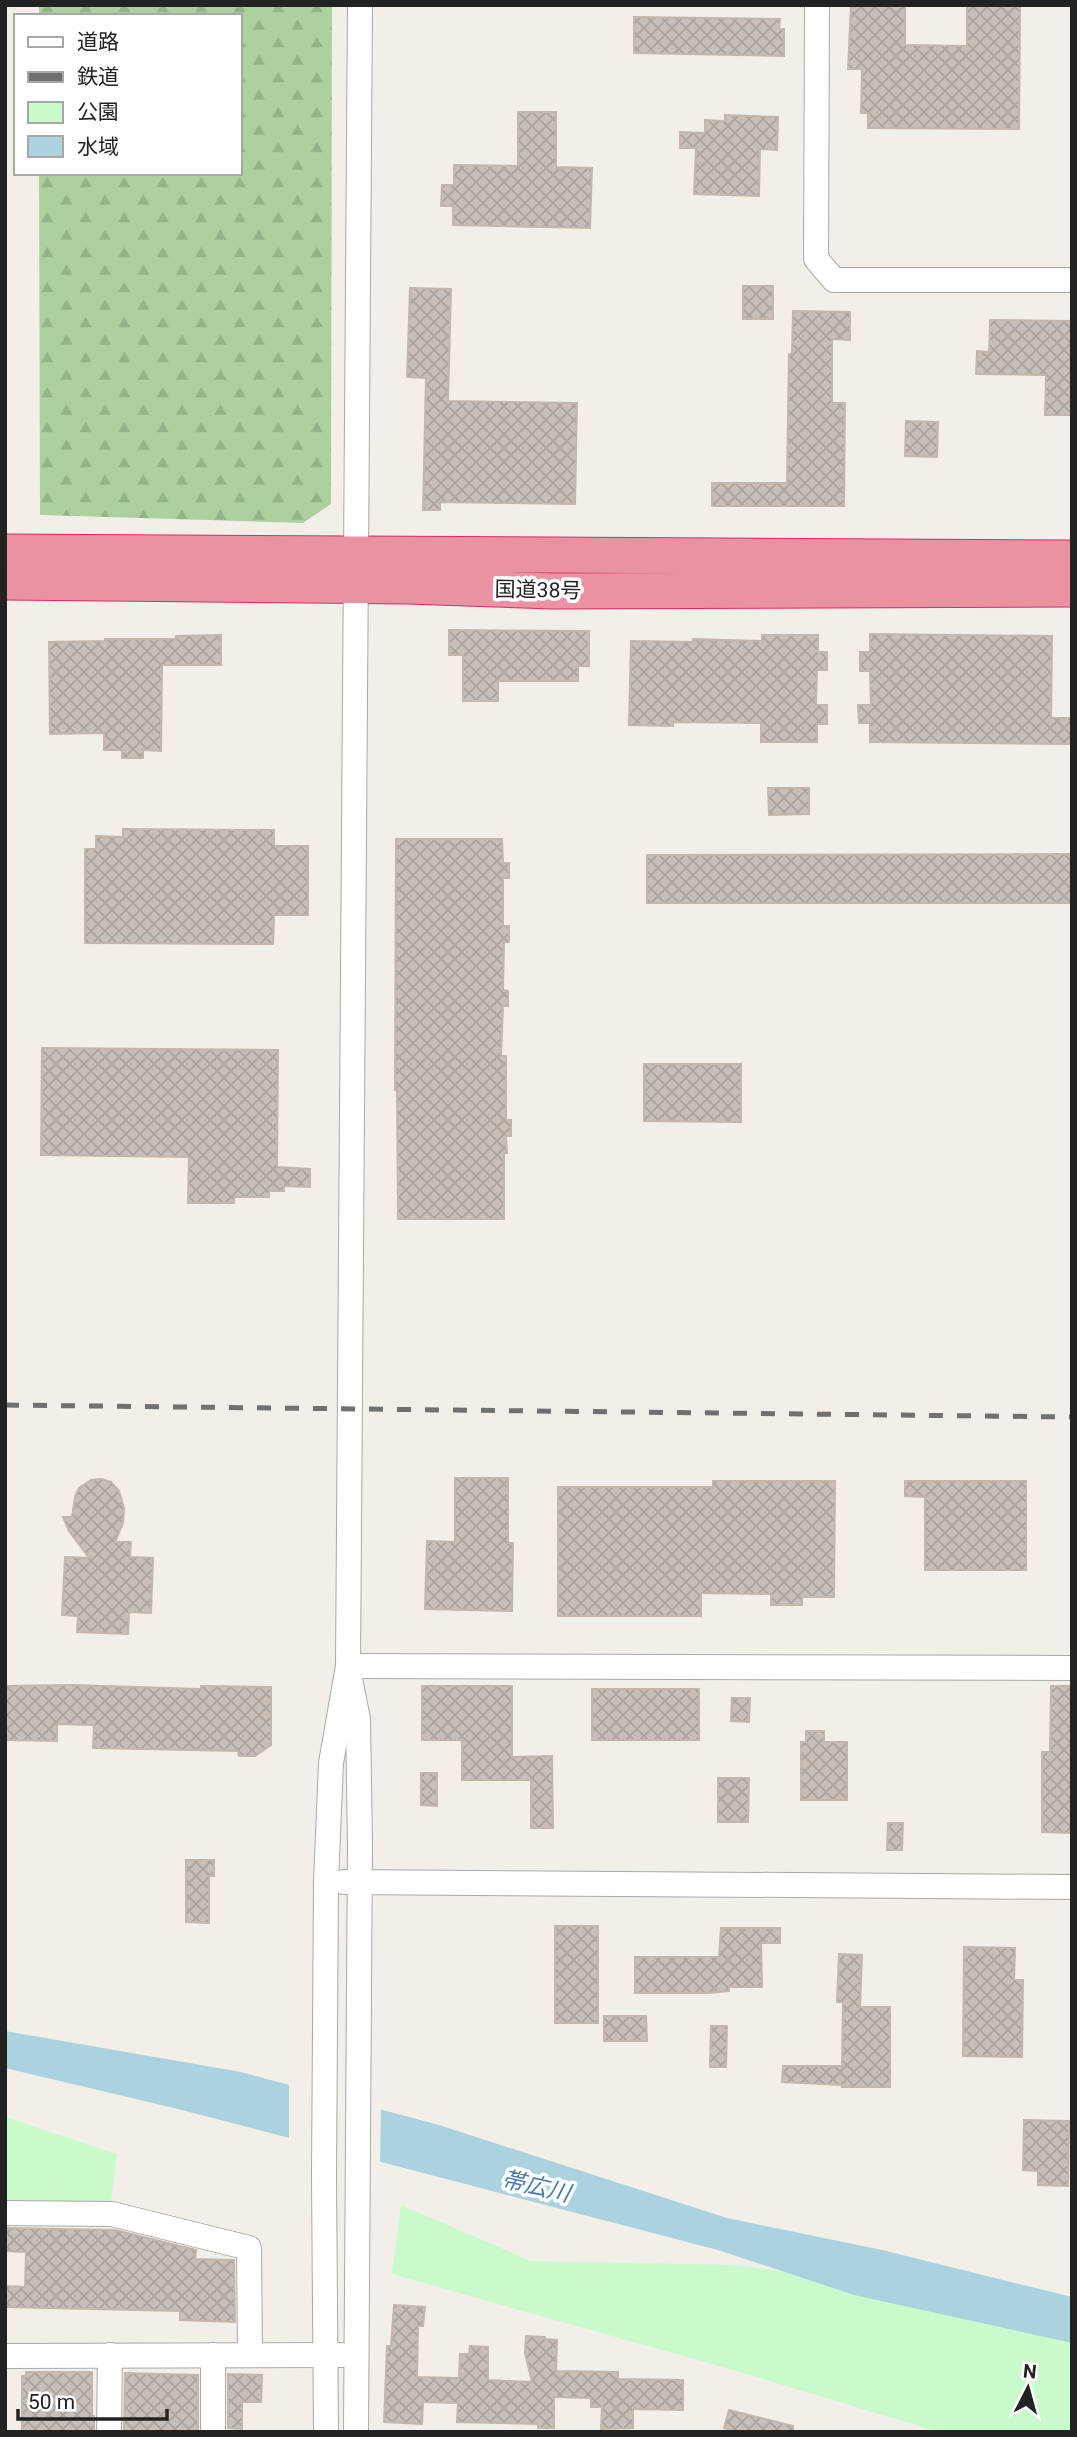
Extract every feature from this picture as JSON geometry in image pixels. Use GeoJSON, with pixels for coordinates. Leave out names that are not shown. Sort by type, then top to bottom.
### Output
{"type":"FeatureCollection","features":[{"type":"Feature","properties":{"kind":"highway","name":"国道38号"},"geometry":{"type":"LineString","coordinates":[[7,567],[356,570],[1072,558]]}},
{"type":"Feature","properties":{"kind":"highway","name":"国道38号"},"geometry":{"type":"LineString","coordinates":[[356,570],[552,591],[1072,589]]}},
{"type":"Feature","properties":{"kind":"street"},"geometry":{"type":"LineString","coordinates":[[326,2432],[326,1882],[331,1763],[348,1666],[360,5]]}},
{"type":"Feature","properties":{"kind":"street"},"geometry":{"type":"LineString","coordinates":[[817,5],[816,259],[834,280],[1072,280]]}},
{"type":"Feature","properties":{"kind":"street"},"geometry":{"type":"LineString","coordinates":[[348,1666],[1072,1668]]}},
{"type":"Feature","properties":{"kind":"street"},"geometry":{"type":"LineString","coordinates":[[348,1666],[358,1719],[360,1882],[356,2432]]}},
{"type":"Feature","properties":{"kind":"street"},"geometry":{"type":"LineString","coordinates":[[326,1882],[1072,1887]]}},
{"type":"Feature","properties":{"kind":"street"},"geometry":{"type":"LineString","coordinates":[[5,2213],[112,2214],[249,2248],[250,2355]]}},
{"type":"Feature","properties":{"kind":"street"},"geometry":{"type":"LineString","coordinates":[[109,2432],[110,2355]]}},
{"type":"Feature","properties":{"kind":"street"},"geometry":{"type":"LineString","coordinates":[[213,2355],[213,2432]]}},
{"type":"Feature","properties":{"kind":"street"},"geometry":{"type":"LineString","coordinates":[[5,2356],[357,2356]]}},
{"type":"Feature","properties":{"kind":"green space"},"geometry":{"type":"Polygon","coordinates":[[[39,5],[332,5],[331,504],[303,523],[40,515],[39,175],[242,175],[242,14],[39,14],[39,5]]]}},
{"type":"Feature","properties":{"kind":"green space"},"geometry":{"type":"Polygon","coordinates":[[[5,2117],[117,2154],[111,2201],[5,2201],[5,2117]]]}},
{"type":"Feature","properties":{"kind":"green space"},"geometry":{"type":"Polygon","coordinates":[[[401,2205],[531,2261],[737,2265],[862,2284],[1072,2330],[1072,2432],[939,2432],[733,2370],[392,2274],[401,2205]]]}},
{"type":"Feature","properties":{"kind":"water","name":"帯広川"},"geometry":{"type":"Polygon","coordinates":[[[5,2031],[241,2072],[439,2125],[727,2218],[882,2250],[1072,2297],[1072,2343],[854,2295],[718,2250],[178,2109],[5,2068],[5,2031]]]}},
{"type":"Feature","properties":{"kind":"pier"},"geometry":{"type":"Polygon","coordinates":[[[289,2081],[381,2106],[380,2165],[289,2142],[289,2081]]]}},
{"type":"Feature","properties":{"kind":"building"},"geometry":{"type":"Polygon","coordinates":[[[851,5],[905,5],[905,45],[967,46],[967,5],[1020,5],[1019,129],[868,128],[868,113],[861,113],[862,69],[848,69],[851,5]]]}},
{"type":"Feature","properties":{"kind":"building"},"geometry":{"type":"Polygon","coordinates":[[[634,17],[780,19],[779,29],[784,29],[784,56],[634,53],[634,17]]]}},
{"type":"Feature","properties":{"kind":"building"},"geometry":{"type":"Polygon","coordinates":[[[518,112],[556,112],[556,167],[592,168],[590,228],[453,225],[453,206],[441,206],[442,185],[454,185],[454,165],[518,166],[518,112]]]}},
{"type":"Feature","properties":{"kind":"building"},"geometry":{"type":"Polygon","coordinates":[[[725,115],[778,117],[777,150],[760,149],[759,196],[694,194],[696,148],[680,148],[680,132],[705,133],[705,120],[725,121],[725,115]]]}},
{"type":"Feature","properties":{"kind":"building"},"geometry":{"type":"Polygon","coordinates":[[[743,286],[773,286],[773,319],[743,319],[743,286]]]}},
{"type":"Feature","properties":{"kind":"building"},"geometry":{"type":"Polygon","coordinates":[[[410,288],[451,289],[448,401],[577,403],[575,504],[440,502],[440,510],[423,510],[426,378],[407,377],[410,288]]]}},
{"type":"Feature","properties":{"kind":"building"},"geometry":{"type":"Polygon","coordinates":[[[793,311],[850,312],[850,340],[832,339],[832,403],[845,403],[844,506],[712,506],[712,483],[787,483],[789,354],[792,354],[793,311]]]}},
{"type":"Feature","properties":{"kind":"building"},"geometry":{"type":"Polygon","coordinates":[[[990,320],[1072,321],[1070,415],[1045,415],[1046,375],[976,374],[977,351],[989,352],[990,320]]]}},
{"type":"Feature","properties":{"kind":"building"},"geometry":{"type":"Polygon","coordinates":[[[906,421],[938,422],[937,457],[905,456],[906,421]]]}},
{"type":"Feature","properties":{"kind":"building"},"geometry":{"type":"Polygon","coordinates":[[[449,630],[589,631],[589,666],[578,666],[578,681],[498,681],[498,701],[463,701],[463,655],[449,655],[449,630]]]}},
{"type":"Feature","properties":{"kind":"building"},"geometry":{"type":"Polygon","coordinates":[[[870,634],[1052,636],[1051,718],[1072,718],[1072,744],[870,742],[870,723],[859,723],[858,705],[871,705],[870,671],[860,671],[860,652],[870,652],[870,634]]]}},
{"type":"Feature","properties":{"kind":"building"},"geometry":{"type":"Polygon","coordinates":[[[221,635],[221,665],[162,665],[161,751],[143,750],[143,758],[122,758],[122,750],[104,750],[104,733],[50,734],[49,642],[176,639],[176,636],[221,635]]]}},
{"type":"Feature","properties":{"kind":"building"},"geometry":{"type":"Polygon","coordinates":[[[762,635],[818,635],[818,652],[827,652],[827,670],[817,670],[816,705],[827,705],[827,724],[817,724],[817,742],[761,742],[761,723],[673,722],[673,726],[629,725],[631,641],[762,641],[762,635]]]}},
{"type":"Feature","properties":{"kind":"building"},"geometry":{"type":"Polygon","coordinates":[[[768,788],[809,788],[809,814],[769,815],[768,788]]]}},
{"type":"Feature","properties":{"kind":"building"},"geometry":{"type":"Polygon","coordinates":[[[123,829],[274,830],[274,846],[308,846],[308,915],[274,915],[273,944],[85,943],[85,849],[96,849],[96,836],[123,837],[123,829]]]}},
{"type":"Feature","properties":{"kind":"building"},"geometry":{"type":"Polygon","coordinates":[[[396,839],[502,839],[503,863],[509,863],[509,878],[503,878],[503,926],[509,926],[509,942],[504,942],[503,990],[508,991],[508,1006],[503,1006],[501,1056],[506,1056],[506,1120],[511,1120],[511,1136],[506,1136],[507,1153],[504,1153],[504,1219],[398,1219],[395,1090],[396,839]]]}},
{"type":"Feature","properties":{"kind":"building"},"geometry":{"type":"Polygon","coordinates":[[[1072,854],[1072,903],[647,903],[647,855],[1072,854]]]}},
{"type":"Feature","properties":{"kind":"building"},"geometry":{"type":"Polygon","coordinates":[[[42,1048],[278,1050],[277,1167],[310,1169],[310,1187],[284,1186],[284,1191],[269,1191],[269,1197],[234,1197],[234,1203],[188,1203],[189,1157],[41,1155],[42,1048]]]}},
{"type":"Feature","properties":{"kind":"building"},"geometry":{"type":"Polygon","coordinates":[[[644,1064],[741,1064],[741,1122],[644,1121],[644,1064]]]}},
{"type":"Feature","properties":{"kind":"building"},"geometry":{"type":"Polygon","coordinates":[[[455,1478],[508,1478],[508,1543],[513,1543],[512,1611],[425,1609],[427,1541],[455,1542],[455,1478]]]}},
{"type":"Feature","properties":{"kind":"building"},"geometry":{"type":"Polygon","coordinates":[[[91,1480],[111,1482],[119,1491],[124,1508],[123,1523],[115,1542],[131,1542],[130,1557],[153,1558],[151,1613],[129,1612],[128,1634],[77,1632],[78,1616],[62,1615],[65,1557],[89,1558],[69,1531],[63,1517],[72,1517],[79,1488],[91,1480]]]}},
{"type":"Feature","properties":{"kind":"building"},"geometry":{"type":"Polygon","coordinates":[[[713,1481],[835,1481],[834,1597],[802,1597],[802,1605],[771,1605],[771,1594],[701,1593],[701,1616],[558,1616],[558,1487],[713,1487],[713,1481]]]}},
{"type":"Feature","properties":{"kind":"building"},"geometry":{"type":"Polygon","coordinates":[[[905,1481],[1026,1481],[1026,1570],[925,1570],[925,1497],[905,1496],[905,1481]]]}},
{"type":"Feature","properties":{"kind":"building"},"geometry":{"type":"Polygon","coordinates":[[[5,1686],[201,1689],[201,1686],[271,1687],[271,1745],[255,1756],[239,1756],[238,1751],[93,1748],[94,1725],[57,1724],[57,1741],[5,1740],[5,1686]]]}},
{"type":"Feature","properties":{"kind":"building"},"geometry":{"type":"Polygon","coordinates":[[[422,1686],[512,1686],[512,1757],[552,1756],[553,1828],[531,1828],[531,1780],[462,1780],[462,1740],[422,1740],[422,1686]]]}},
{"type":"Feature","properties":{"kind":"building"},"geometry":{"type":"Polygon","coordinates":[[[1051,1686],[1072,1686],[1072,1833],[1042,1832],[1042,1752],[1050,1752],[1051,1686]]]}},
{"type":"Feature","properties":{"kind":"building"},"geometry":{"type":"Polygon","coordinates":[[[592,1689],[699,1689],[699,1740],[592,1740],[592,1689]]]}},
{"type":"Feature","properties":{"kind":"building"},"geometry":{"type":"Polygon","coordinates":[[[732,1698],[750,1698],[749,1722],[731,1721],[732,1698]]]}},
{"type":"Feature","properties":{"kind":"building"},"geometry":{"type":"Polygon","coordinates":[[[806,1731],[824,1731],[824,1742],[847,1742],[847,1800],[801,1800],[801,1742],[806,1742],[806,1731]]]}},
{"type":"Feature","properties":{"kind":"building"},"geometry":{"type":"Polygon","coordinates":[[[421,1773],[437,1773],[437,1806],[421,1805],[421,1773]]]}},
{"type":"Feature","properties":{"kind":"building"},"geometry":{"type":"Polygon","coordinates":[[[718,1778],[749,1778],[748,1822],[718,1822],[718,1778]]]}},
{"type":"Feature","properties":{"kind":"building"},"geometry":{"type":"Polygon","coordinates":[[[888,1823],[903,1823],[902,1850],[887,1850],[888,1823]]]}},
{"type":"Feature","properties":{"kind":"building"},"geometry":{"type":"Polygon","coordinates":[[[186,1860],[214,1860],[214,1876],[209,1876],[209,1923],[186,1922],[186,1860]]]}},
{"type":"Feature","properties":{"kind":"building"},"geometry":{"type":"Polygon","coordinates":[[[555,1926],[598,1926],[598,2023],[555,2023],[555,1926]]]}},
{"type":"Feature","properties":{"kind":"building"},"geometry":{"type":"Polygon","coordinates":[[[721,1928],[780,1928],[780,1943],[761,1943],[762,1987],[729,1987],[729,1991],[707,1993],[635,1993],[635,1957],[719,1957],[721,1928]]]}},
{"type":"Feature","properties":{"kind":"building"},"geometry":{"type":"Polygon","coordinates":[[[964,1947],[1015,1948],[1014,1980],[1023,1980],[1022,2057],[963,2056],[964,1947]]]}},
{"type":"Feature","properties":{"kind":"building"},"geometry":{"type":"Polygon","coordinates":[[[839,1954],[862,1955],[860,2007],[890,2007],[890,2087],[842,2087],[782,2082],[783,2066],[842,2066],[843,2002],[837,2002],[839,1954]]]}},
{"type":"Feature","properties":{"kind":"building"},"geometry":{"type":"Polygon","coordinates":[[[604,2016],[646,2016],[647,2041],[604,2041],[604,2016]]]}},
{"type":"Feature","properties":{"kind":"building"},"geometry":{"type":"Polygon","coordinates":[[[711,2026],[727,2026],[726,2067],[710,2067],[711,2026]]]}},
{"type":"Feature","properties":{"kind":"building"},"geometry":{"type":"Polygon","coordinates":[[[1024,2120],[1069,2121],[1068,2186],[1038,2185],[1038,2171],[1023,2170],[1024,2120]]]}},
{"type":"Feature","properties":{"kind":"building"},"geometry":{"type":"Polygon","coordinates":[[[5,2228],[115,2230],[196,2250],[195,2259],[234,2260],[235,2322],[180,2320],[180,2311],[5,2307],[5,2286],[25,2287],[26,2252],[5,2251],[5,2228]]]}},
{"type":"Feature","properties":{"kind":"building"},"geometry":{"type":"Polygon","coordinates":[[[394,2305],[425,2307],[423,2326],[418,2326],[417,2377],[459,2378],[460,2354],[469,2354],[470,2346],[488,2347],[488,2380],[532,2382],[525,2353],[526,2336],[545,2337],[557,2340],[556,2371],[618,2372],[618,2379],[683,2380],[683,2410],[633,2409],[633,2428],[601,2429],[602,2407],[591,2407],[591,2398],[554,2397],[554,2428],[538,2428],[538,2424],[457,2422],[458,2403],[423,2402],[422,2424],[384,2422],[387,2346],[391,2346],[394,2305]]]}},
{"type":"Feature","properties":{"kind":"building"},"geometry":{"type":"Polygon","coordinates":[[[26,2372],[92,2372],[94,2432],[22,2432],[22,2376],[26,2376],[26,2372]]]}},
{"type":"Feature","properties":{"kind":"building"},"geometry":{"type":"Polygon","coordinates":[[[125,2373],[198,2375],[198,2432],[124,2432],[125,2373]]]}},
{"type":"Feature","properties":{"kind":"building"},"geometry":{"type":"Polygon","coordinates":[[[228,2374],[262,2375],[261,2402],[242,2402],[242,2429],[228,2428],[228,2374]]]}},
{"type":"Feature","properties":{"kind":"building"},"geometry":{"type":"Polygon","coordinates":[[[729,2410],[793,2426],[793,2432],[738,2432],[724,2428],[729,2410]]]}},
{"type":"Feature","properties":{"kind":"railway"},"geometry":{"type":"LineString","coordinates":[[5,1405],[1072,1417]]}}]}
